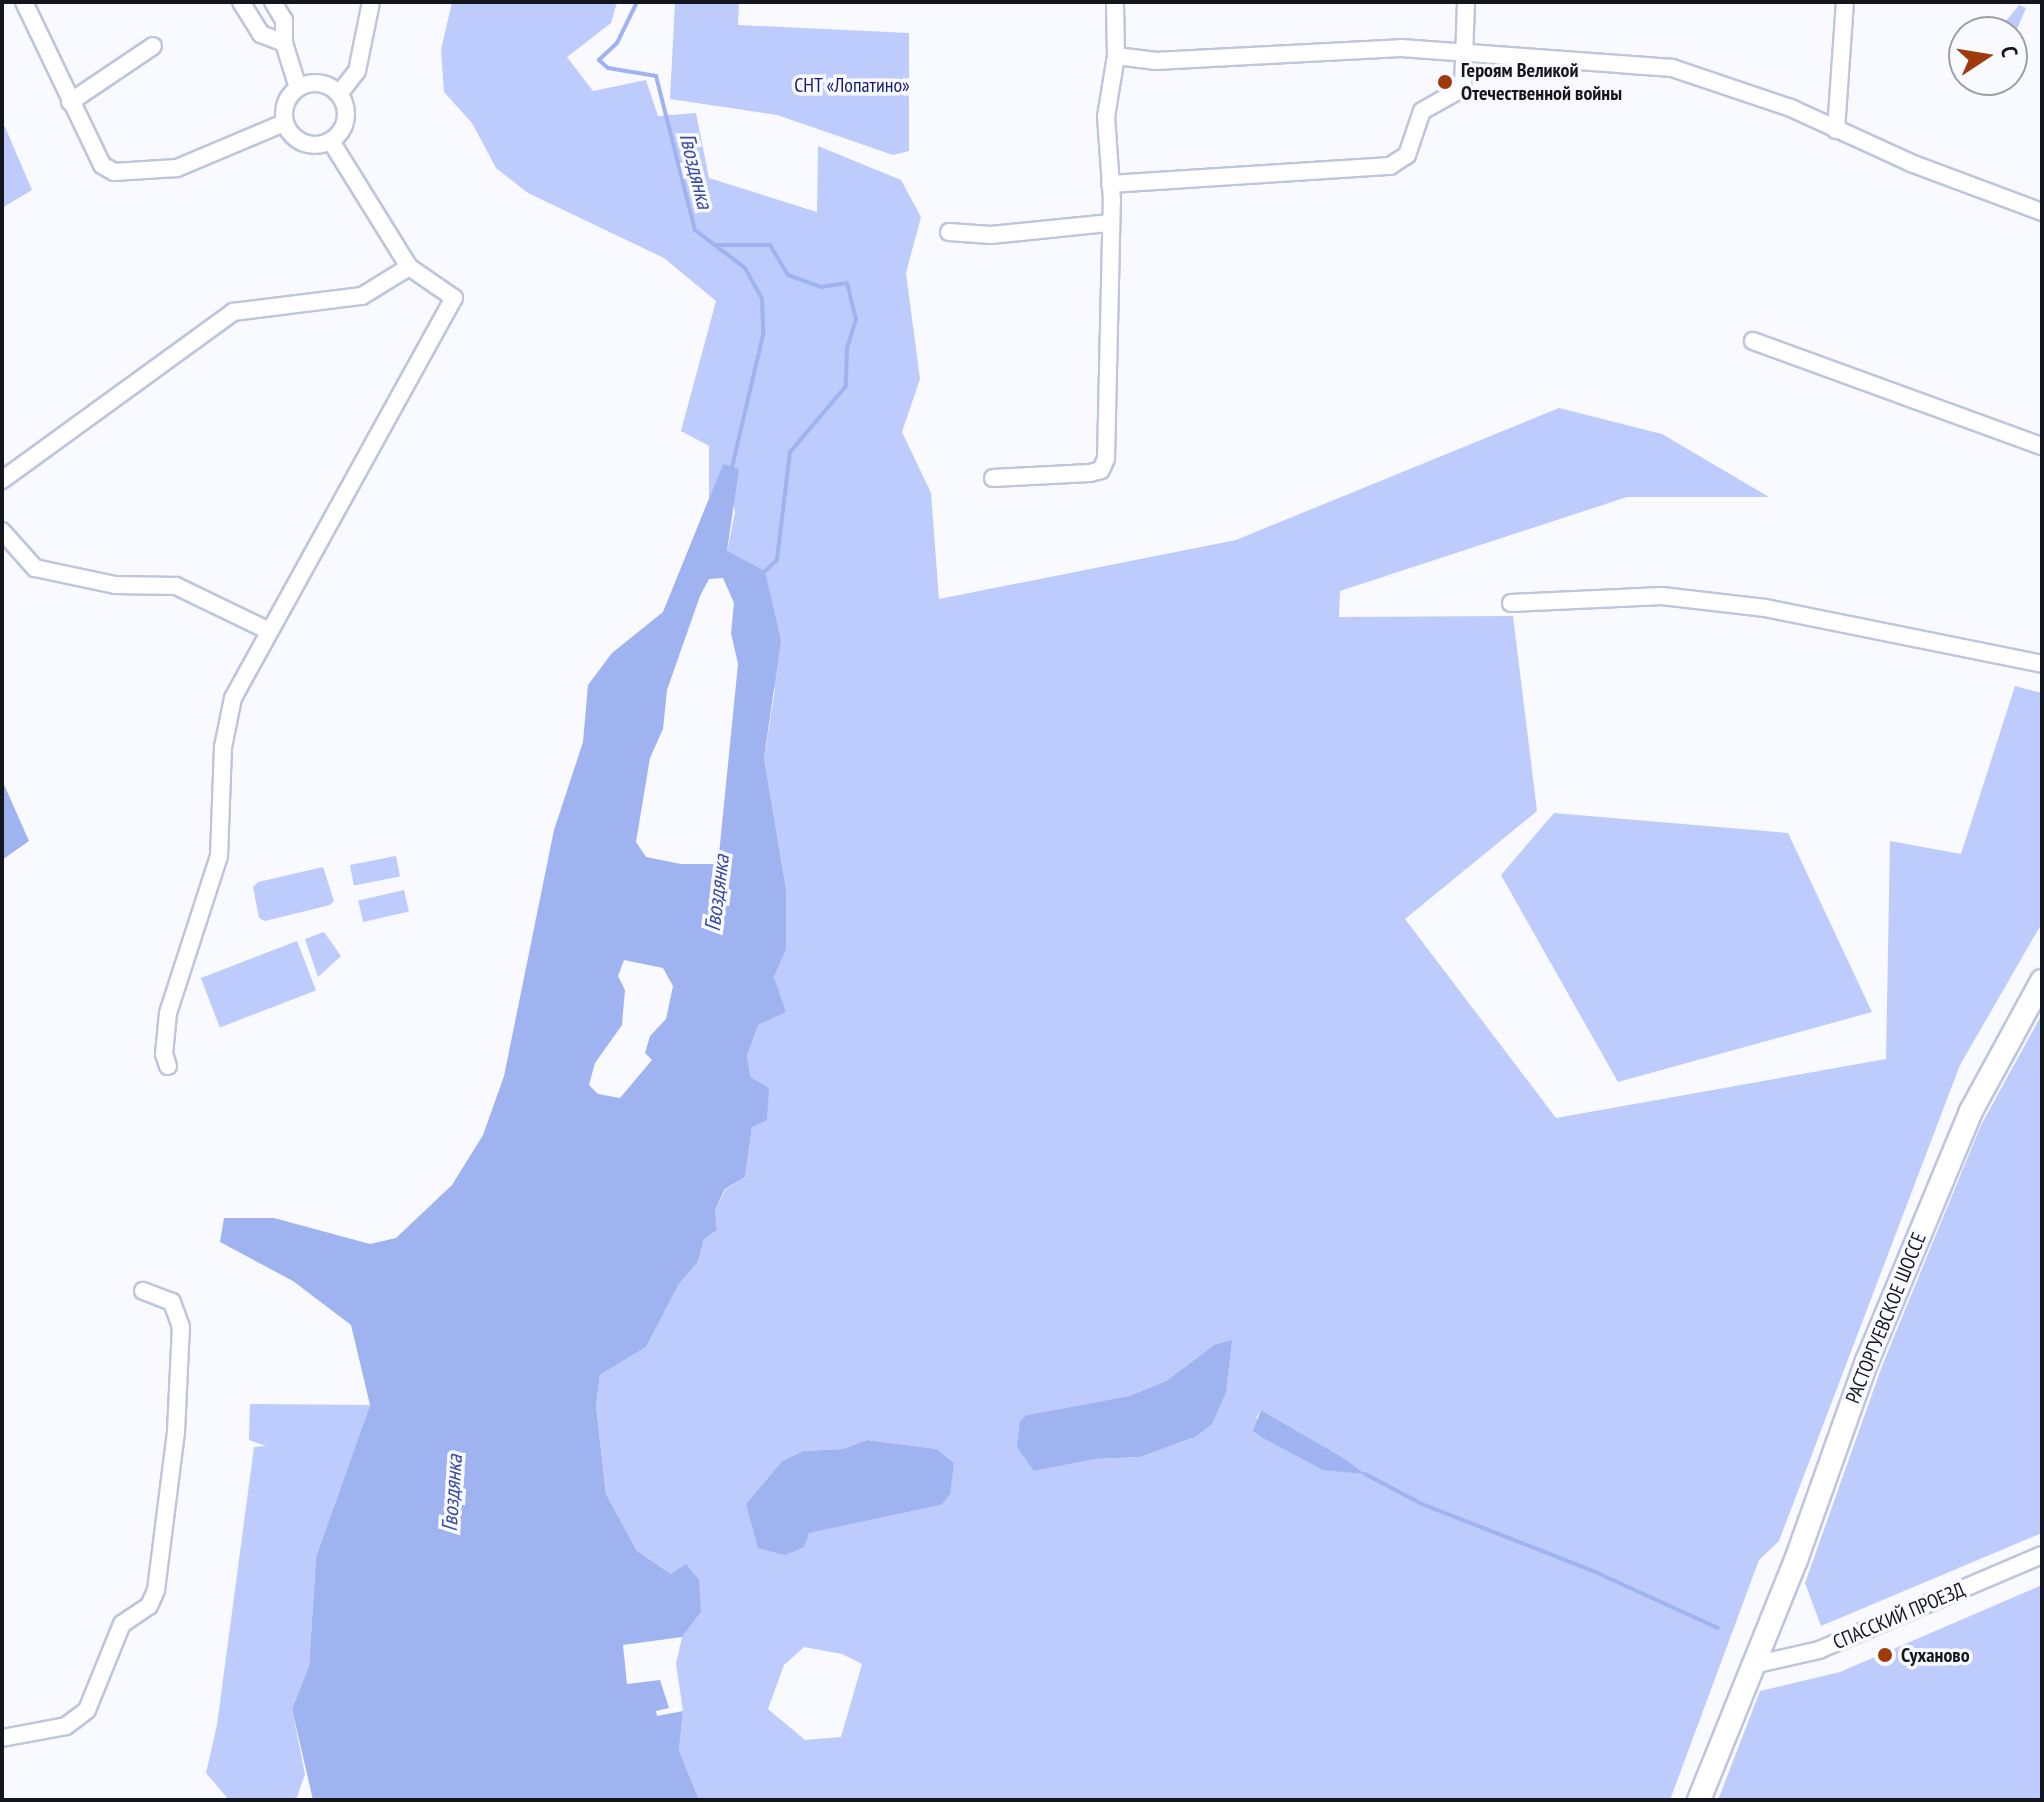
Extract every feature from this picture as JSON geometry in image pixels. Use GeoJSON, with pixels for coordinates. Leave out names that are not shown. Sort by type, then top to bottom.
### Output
{"type":"FeatureCollection","features":[{"type":"Feature","properties":{"kind":"main road","name":"РАСТОРГУЕВСКОЕ ШОССЕ"},"geometry":{"type":"LineString","coordinates":[[1699,1800],[1867,1361],[1971,1111],[2042,981]]}},
{"type":"Feature","properties":{"kind":"street"},"geometry":{"type":"LineString","coordinates":[[24,2],[102,165],[114,172],[177,168],[284,123]]}},
{"type":"Feature","properties":{"kind":"street"},"geometry":{"type":"LineString","coordinates":[[241,2],[261,34],[284,43]]}},
{"type":"Feature","properties":{"kind":"street"},"geometry":{"type":"LineString","coordinates":[[273,2],[284,20],[284,43],[298,88]]}},
{"type":"Feature","properties":{"kind":"street"},"geometry":{"type":"LineString","coordinates":[[339,94],[357,71],[371,2]]}},
{"type":"Feature","properties":{"kind":"street"},"geometry":{"type":"LineString","coordinates":[[993,478],[1101,470],[1106,459],[1110,184],[1106,117],[1116,56],[1115,2]]}},
{"type":"Feature","properties":{"kind":"street"},"geometry":{"type":"LineString","coordinates":[[1110,184],[1390,166],[1407,155],[1422,111],[1463,88],[1466,2]]}},
{"type":"Feature","properties":{"kind":"street"},"geometry":{"type":"LineString","coordinates":[[1836,130],[1845,2]]}},
{"type":"Feature","properties":{"kind":"street"},"geometry":{"type":"LineString","coordinates":[[70,102],[153,46]]}},
{"type":"Feature","properties":{"kind":"street"},"geometry":{"type":"LineString","coordinates":[[1116,56],[1155,61],[1401,48],[1672,68],[1733,86],[2042,212]]}},
{"type":"Feature","properties":{"kind":"street"},"geometry":{"type":"LineString","coordinates":[[324,83],[339,94],[347,113],[344,126],[331,141],[301,142],[284,123],[286,101],[298,88],[324,83]]}},
{"type":"Feature","properties":{"kind":"street"},"geometry":{"type":"LineString","coordinates":[[168,1066],[164,1054],[168,1013],[219,856],[227,716],[269,631],[454,298],[409,267],[331,141]]}},
{"type":"Feature","properties":{"kind":"street"},"geometry":{"type":"LineString","coordinates":[[949,232],[991,235],[1110,223]]}},
{"type":"Feature","properties":{"kind":"street"},"geometry":{"type":"LineString","coordinates":[[2,480],[233,312],[362,296],[409,267]]}},
{"type":"Feature","properties":{"kind":"street"},"geometry":{"type":"LineString","coordinates":[[1753,341],[2042,446]]}},
{"type":"Feature","properties":{"kind":"street"},"geometry":{"type":"LineString","coordinates":[[2,531],[35,568],[115,585],[176,586],[269,631]]}},
{"type":"Feature","properties":{"kind":"street"},"geometry":{"type":"LineString","coordinates":[[1511,603],[1662,596],[1765,608],[2042,664]]}},
{"type":"Feature","properties":{"kind":"street"},"geometry":{"type":"LineString","coordinates":[[2,1738],[66,1726],[87,1710],[122,1624],[149,1606],[156,1590],[176,1432],[181,1327],[172,1302],[143,1291]]}},
{"type":"Feature","properties":{"kind":"street","name":"СПАССКИЙ ПРОЕЗД"},"geometry":{"type":"LineString","coordinates":[[1753,1665],[1819,1650],[2042,1555]]}},
{"type":"Feature","properties":{"kind":"green space"},"geometry":{"type":"Polygon","coordinates":[[[452,2],[617,2],[611,23],[567,57],[593,91],[646,80],[658,116],[696,113],[709,178],[817,212],[818,146],[901,180],[921,217],[906,273],[920,379],[902,432],[931,493],[939,599],[1236,540],[1559,408],[1662,434],[1769,497],[1627,497],[1340,591],[1339,617],[1513,616],[1537,811],[1405,919],[1556,1118],[1886,1059],[1890,841],[1961,854],[2015,686],[2042,693],[2042,923],[1960,1065],[1779,1541],[1759,1560],[1670,1800],[699,1800],[679,1750],[683,1711],[676,1664],[682,1637],[701,1612],[671,1574],[637,1551],[606,1494],[596,1405],[600,1375],[646,1347],[679,1284],[698,1262],[704,1239],[717,1230],[715,1210],[726,1189],[745,1177],[752,1126],[747,1056],[757,1025],[785,1012],[774,977],[786,950],[786,889],[764,758],[775,689],[727,552],[735,512],[723,464],[709,499],[709,446],[681,431],[716,301],[664,258],[528,193],[496,168],[472,123],[444,92],[441,50],[452,2]],[[1214,1345],[1166,1381],[1129,1396],[1027,1415],[1034,1471],[1096,1459],[1140,1457],[1195,1437],[1214,1345]],[[1261,1410],[1256,1418],[1363,1474],[1342,1457],[1261,1410]],[[867,1440],[842,1449],[803,1451],[782,1461],[746,1504],[808,1533],[941,1505],[954,1463],[937,1449],[867,1440]],[[804,1647],[784,1665],[768,1709],[805,1740],[841,1737],[862,1664],[842,1654],[804,1647]]]}},
{"type":"Feature","properties":{"kind":"green space","name":"СНТ «Лопатино»"},"geometry":{"type":"Polygon","coordinates":[[[675,2],[739,2],[738,25],[909,33],[909,151],[893,155],[777,115],[670,99],[675,2]]]}},
{"type":"Feature","properties":{"kind":"green space"},"geometry":{"type":"Polygon","coordinates":[[[2019,5],[2026,8],[2023,16],[2010,16],[2019,5]]]}},
{"type":"Feature","properties":{"kind":"green space"},"geometry":{"type":"Polygon","coordinates":[[[2,120],[32,190],[2,208],[2,120]]]}},
{"type":"Feature","properties":{"kind":"green space"},"geometry":{"type":"Polygon","coordinates":[[[1554,813],[1788,833],[1872,1012],[1618,1082],[1501,875],[1554,813]]]}},
{"type":"Feature","properties":{"kind":"green space"},"geometry":{"type":"Polygon","coordinates":[[[396,856],[400,877],[354,886],[350,865],[396,856]]]}},
{"type":"Feature","properties":{"kind":"green space"},"geometry":{"type":"Polygon","coordinates":[[[323,867],[334,901],[330,905],[265,921],[259,918],[253,887],[258,882],[323,867]]]}},
{"type":"Feature","properties":{"kind":"green space"},"geometry":{"type":"Polygon","coordinates":[[[404,890],[409,911],[363,922],[358,901],[404,890]]]}},
{"type":"Feature","properties":{"kind":"green space"},"geometry":{"type":"Polygon","coordinates":[[[324,932],[341,956],[318,977],[305,939],[324,932]]]}},
{"type":"Feature","properties":{"kind":"green space"},"geometry":{"type":"Polygon","coordinates":[[[297,941],[316,990],[220,1027],[201,978],[297,941]]]}},
{"type":"Feature","properties":{"kind":"green space"},"geometry":{"type":"Polygon","coordinates":[[[2042,1014],[2042,1533],[1821,1626],[1805,1583],[1882,1366],[1981,1125],[2042,1014]]]}},
{"type":"Feature","properties":{"kind":"green space"},"geometry":{"type":"Polygon","coordinates":[[[250,1404],[370,1405],[316,1557],[309,1666],[292,1709],[305,1774],[296,1800],[229,1800],[206,1773],[217,1725],[254,1447],[266,1446],[249,1440],[250,1404]]]}},
{"type":"Feature","properties":{"kind":"green space"},"geometry":{"type":"Polygon","coordinates":[[[2042,1585],[2042,1800],[1718,1800],[1760,1691],[1840,1672],[2042,1585]]]}},
{"type":"Feature","properties":{"kind":"water"},"geometry":{"type":"Polygon","coordinates":[[[723,464],[739,469],[727,551],[765,571],[781,641],[764,758],[786,889],[786,950],[774,977],[786,1012],[758,1025],[747,1056],[750,1077],[769,1088],[767,1120],[752,1127],[745,1177],[725,1189],[715,1210],[717,1230],[704,1239],[698,1262],[679,1284],[646,1347],[600,1375],[596,1405],[606,1494],[637,1551],[671,1574],[686,1564],[699,1580],[701,1612],[682,1637],[676,1664],[683,1711],[679,1750],[699,1800],[313,1800],[292,1709],[309,1666],[316,1557],[370,1405],[351,1325],[293,1281],[220,1242],[224,1218],[274,1218],[370,1244],[396,1238],[452,1185],[483,1135],[504,1076],[554,830],[583,742],[588,685],[612,653],[663,612],[723,464]],[[723,578],[709,579],[700,596],[667,690],[663,729],[650,758],[636,842],[646,857],[681,864],[718,864],[738,664],[731,633],[734,603],[723,578]],[[624,960],[618,976],[625,990],[622,1025],[595,1063],[589,1085],[598,1094],[620,1098],[652,1060],[645,1053],[650,1036],[666,1019],[673,986],[663,968],[624,960]]]}},
{"type":"Feature","properties":{"kind":"water"},"geometry":{"type":"Polygon","coordinates":[[[2,780],[29,841],[2,860],[2,780]]]}},
{"type":"Feature","properties":{"kind":"water"},"geometry":{"type":"Polygon","coordinates":[[[1232,1340],[1226,1392],[1212,1424],[1195,1437],[1140,1457],[1096,1459],[1034,1471],[1017,1447],[1020,1421],[1027,1415],[1129,1396],[1166,1381],[1214,1345],[1232,1340]]]}},
{"type":"Feature","properties":{"kind":"water"},"geometry":{"type":"Polygon","coordinates":[[[1261,1410],[1342,1457],[1365,1474],[1323,1470],[1265,1439],[1253,1431],[1261,1410]]]}},
{"type":"Feature","properties":{"kind":"water"},"geometry":{"type":"Polygon","coordinates":[[[867,1440],[937,1449],[954,1463],[950,1494],[941,1505],[809,1533],[804,1547],[785,1555],[758,1548],[746,1504],[782,1461],[803,1451],[842,1449],[867,1440]]]}},
{"type":"Feature","properties":{"kind":"pier"},"geometry":{"type":"Polygon","coordinates":[[[682,1637],[676,1664],[683,1711],[657,1716],[656,1711],[669,1708],[660,1680],[627,1684],[623,1645],[682,1637]]]}},
{"type":"Feature","properties":{"kind":"waterway","name":"Гвоздянка"},"geometry":{"type":"LineString","coordinates":[[637,2],[617,43],[599,60],[608,68],[656,76],[695,230],[745,268],[762,299],[763,335],[731,471]]}},
{"type":"Feature","properties":{"kind":"waterway"},"geometry":{"type":"LineString","coordinates":[[716,245],[770,245],[788,275],[821,287],[847,283],[856,319],[847,349],[846,386],[790,452],[777,560],[765,571]]}},
{"type":"Feature","properties":{"kind":"waterway"},"geometry":{"type":"LineString","coordinates":[[1365,1474],[1422,1504],[1593,1571],[1718,1628]]}},
{"type":"Feature","properties":{"kind":"place","name":"Героям Великой Отечественной войны"},"geometry":{"type":"Point","coordinates":[1445,82]}},
{"type":"Feature","properties":{"kind":"place","name":"Суханово"},"geometry":{"type":"Point","coordinates":[1885,1655]}}]}
